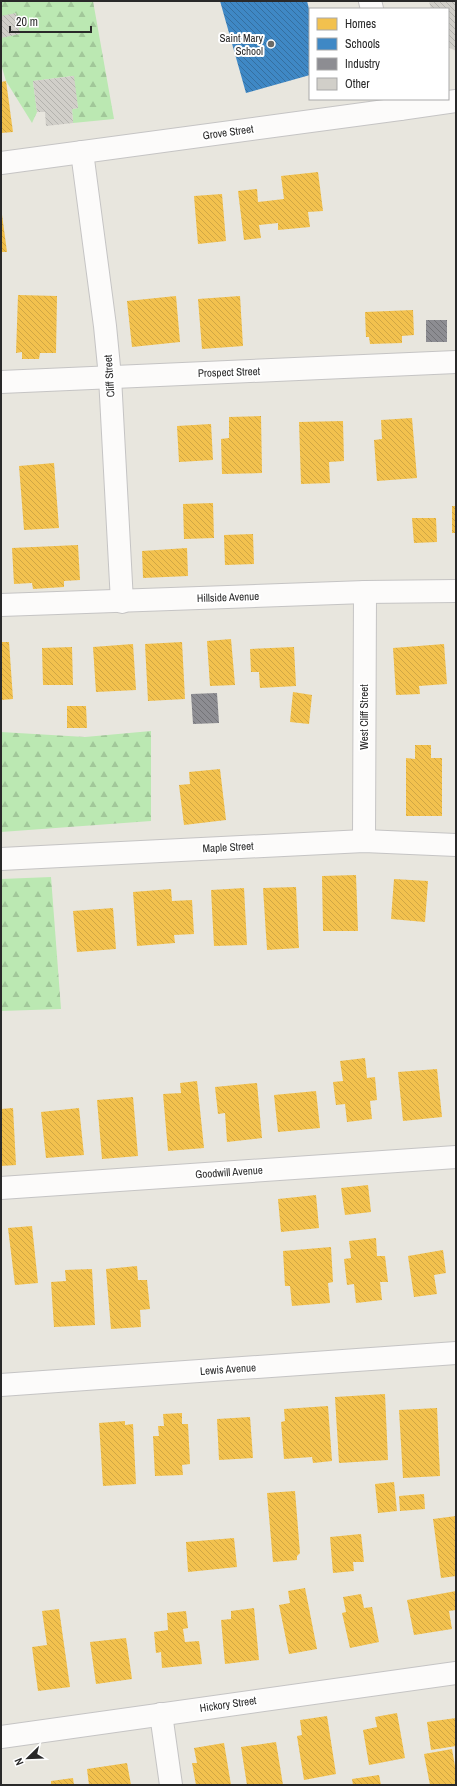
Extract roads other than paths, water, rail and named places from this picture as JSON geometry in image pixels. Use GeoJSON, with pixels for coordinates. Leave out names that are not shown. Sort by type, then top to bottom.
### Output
{"type":"FeatureCollection","features":[{"type":"Feature","properties":{"kind":"street","name":"Grove Street"},"geometry":{"type":"LineString","coordinates":[[1,164],[399,104],[456,101]]}},
{"type":"Feature","properties":{"kind":"street","name":"Cliff Street"},"geometry":{"type":"LineString","coordinates":[[82,152],[105,326],[110,377],[122,602]]}},
{"type":"Feature","properties":{"kind":"street","name":"Prospect Street"},"geometry":{"type":"LineString","coordinates":[[1,382],[456,362]]}},
{"type":"Feature","properties":{"kind":"street","name":"Hillside Avenue"},"geometry":{"type":"LineString","coordinates":[[1,605],[122,602],[365,592],[456,591]]}},
{"type":"Feature","properties":{"kind":"street","name":"West Cliff Street"},"geometry":{"type":"LineString","coordinates":[[364,842],[365,592]]}},
{"type":"Feature","properties":{"kind":"street","name":"Maple Street"},"geometry":{"type":"LineString","coordinates":[[1,859],[364,842],[456,845]]}},
{"type":"Feature","properties":{"kind":"street","name":"Goodwill Avenue"},"geometry":{"type":"LineString","coordinates":[[1,1188],[456,1157]]}},
{"type":"Feature","properties":{"kind":"street","name":"Lewis Avenue"},"geometry":{"type":"LineString","coordinates":[[1,1385],[456,1353]]}},
{"type":"Feature","properties":{"kind":"street","name":"Hickory Street"},"geometry":{"type":"LineString","coordinates":[[1,1738],[456,1673]]}},
{"type":"Feature","properties":{"kind":"street"},"geometry":{"type":"LineString","coordinates":[[161,1714],[171,1785]]}},
{"type":"Feature","properties":{"kind":"place","name":"Saint Mary School"},"geometry":{"type":"Point","coordinates":[271,44]}}]}
